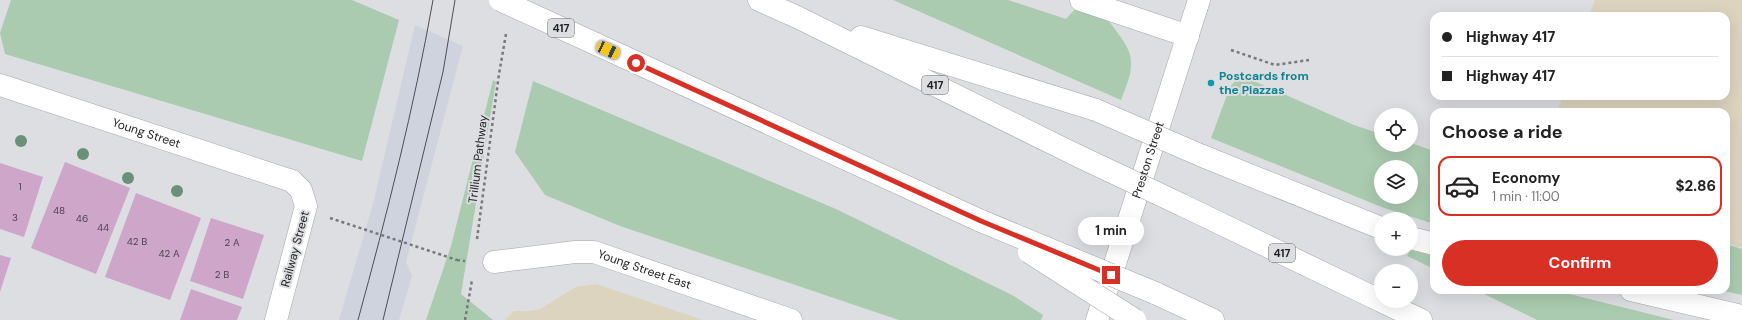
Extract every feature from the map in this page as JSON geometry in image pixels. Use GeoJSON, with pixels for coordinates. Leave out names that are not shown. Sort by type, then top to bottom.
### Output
{"type":"FeatureCollection","features":[{"type":"Feature","properties":{"kind":"main road","name":"417"},"geometry":{"type":"LineString","coordinates":[[500,0],[981,221],[1155,293],[1213,320]]}},
{"type":"Feature","properties":{"kind":"main road","name":"417"},"geometry":{"type":"LineString","coordinates":[[759,0],[797,17],[1074,154],[1182,204],[1374,298]]}},
{"type":"Feature","properties":{"kind":"main road"},"geometry":{"type":"LineString","coordinates":[[1081,0],[1188,36]]}},
{"type":"Feature","properties":{"kind":"main road","name":"Preston Street"},"geometry":{"type":"LineString","coordinates":[[1098,320],[1200,0]]}},
{"type":"Feature","properties":{"kind":"main road"},"geometry":{"type":"LineString","coordinates":[[797,17],[1096,110],[1200,155],[1374,225]]}},
{"type":"Feature","properties":{"kind":"main road","name":"Young Street"},"geometry":{"type":"LineString","coordinates":[[0,84],[292,182]]}},
{"type":"Feature","properties":{"kind":"main road","name":"Railway Street"},"geometry":{"type":"LineString","coordinates":[[276,320],[306,206],[301,190],[292,182]]}},
{"type":"Feature","properties":{"kind":"main road"},"geometry":{"type":"LineString","coordinates":[[981,221],[1135,320]]}},
{"type":"Feature","properties":{"kind":"main road"},"geometry":{"type":"LineString","coordinates":[[1418,240],[1430,243]]}},
{"type":"Feature","properties":{"kind":"main road","name":"Young Street East"},"geometry":{"type":"LineString","coordinates":[[494,262],[575,252],[594,252],[791,320]]}},
{"type":"Feature","properties":{"kind":"main road"},"geometry":{"type":"LineString","coordinates":[[1648,294],[1742,316]]}},
{"type":"Feature","properties":{"kind":"main road","name":"417"},"geometry":{"type":"LineString","coordinates":[[1395,308],[1420,320]]}},
{"type":"Feature","properties":{"kind":"path","name":"Trillium Pathway"},"geometry":{"type":"LineString","coordinates":[[476,245],[498,74],[506,30]]}},
{"type":"Feature","properties":{"kind":"path"},"geometry":{"type":"LineString","coordinates":[[1231,50],[1275,65],[1308,60]]}},
{"type":"Feature","properties":{"kind":"path"},"geometry":{"type":"LineString","coordinates":[[330,218],[457,260]]}},
{"type":"Feature","properties":{"kind":"path"},"geometry":{"type":"LineString","coordinates":[[465,320],[472,275]]}},
{"type":"Feature","properties":{"kind":"shaded area"},"geometry":{"type":"Polygon","coordinates":[[[1595,0],[1742,0],[1742,248],[1730,244],[1730,108],[1558,108],[1562,100],[1730,100],[1730,12],[1590,12],[1595,0]]]}},
{"type":"Feature","properties":{"kind":"shaded area"},"geometry":{"type":"Polygon","coordinates":[[[415,25],[463,46],[406,262],[412,276],[399,320],[339,320],[373,204],[415,25]]]}},
{"type":"Feature","properties":{"kind":"shaded area"},"geometry":{"type":"Polygon","coordinates":[[[596,284],[703,320],[505,320],[514,311],[530,311],[540,309],[576,287],[596,284]]]}},
{"type":"Feature","properties":{"kind":"green space"},"geometry":{"type":"Polygon","coordinates":[[[11,0],[352,0],[399,20],[362,161],[5,54],[0,33],[11,0]]]}},
{"type":"Feature","properties":{"kind":"green space"},"geometry":{"type":"Polygon","coordinates":[[[893,0],[1008,0],[1066,19],[1075,9],[1105,16],[1123,40],[1130,55],[1130,73],[1121,100],[893,0]]]}},
{"type":"Feature","properties":{"kind":"green space"},"geometry":{"type":"Polygon","coordinates":[[[1247,78],[1354,125],[1374,132],[1374,152],[1418,152],[1418,145],[1430,150],[1430,223],[1418,219],[1418,212],[1396,212],[1374,204],[1418,204],[1418,160],[1374,160],[1374,204],[1211,138],[1230,87],[1236,80],[1247,78]]]}},
{"type":"Feature","properties":{"kind":"green space"},"geometry":{"type":"Polygon","coordinates":[[[493,80],[496,82],[461,294],[493,320],[426,320],[451,246],[493,80]]]}},
{"type":"Feature","properties":{"kind":"green space"},"geometry":{"type":"Polygon","coordinates":[[[533,81],[836,209],[1012,295],[1043,315],[1041,320],[899,320],[620,226],[545,195],[515,152],[533,81]]]}},
{"type":"Feature","properties":{"kind":"green space"},"geometry":{"type":"Polygon","coordinates":[[[1730,245],[1742,249],[1742,295],[1730,292],[1730,245]]]}},
{"type":"Feature","properties":{"kind":"green space"},"geometry":{"type":"Polygon","coordinates":[[[1418,252],[1430,255],[1430,267],[1407,256],[1418,256],[1418,252]]]}},
{"type":"Feature","properties":{"kind":"green space"},"geometry":{"type":"Polygon","coordinates":[[[1484,294],[1569,294],[1674,320],[1537,320],[1484,294]]]}},
{"type":"Feature","properties":{"kind":"building"},"geometry":{"type":"Polygon","coordinates":[[[65,162],[130,188],[96,274],[31,248],[65,162]]]}},
{"type":"Feature","properties":{"kind":"building"},"geometry":{"type":"Polygon","coordinates":[[[0,163],[43,177],[24,237],[0,229],[0,163]]]}},
{"type":"Feature","properties":{"kind":"building"},"geometry":{"type":"Polygon","coordinates":[[[136,193],[201,218],[170,300],[105,277],[136,193]]]}},
{"type":"Feature","properties":{"kind":"building"},"geometry":{"type":"Polygon","coordinates":[[[211,218],[264,235],[243,299],[190,281],[211,218]]]}},
{"type":"Feature","properties":{"kind":"building"},"geometry":{"type":"Polygon","coordinates":[[[0,255],[11,258],[0,292],[0,255]]]}},
{"type":"Feature","properties":{"kind":"building"},"geometry":{"type":"Polygon","coordinates":[[[191,289],[242,307],[237,320],[180,320],[191,289]]]}},
{"type":"Feature","properties":{"kind":"tram line"},"geometry":{"type":"LineString","coordinates":[[358,320],[399,161],[426,40],[433,0]]}},
{"type":"Feature","properties":{"kind":"tram line"},"geometry":{"type":"LineString","coordinates":[[383,320],[443,72],[455,0]]}},
{"type":"Feature","properties":{"kind":"place","name":"Postcards from the Piazzas"},"geometry":{"type":"Point","coordinates":[1211,83]}},
{"type":"Feature","properties":{"kind":"route"},"geometry":{"type":"LineString","coordinates":[[636,63],[981,221],[1111,275]]}}]}
